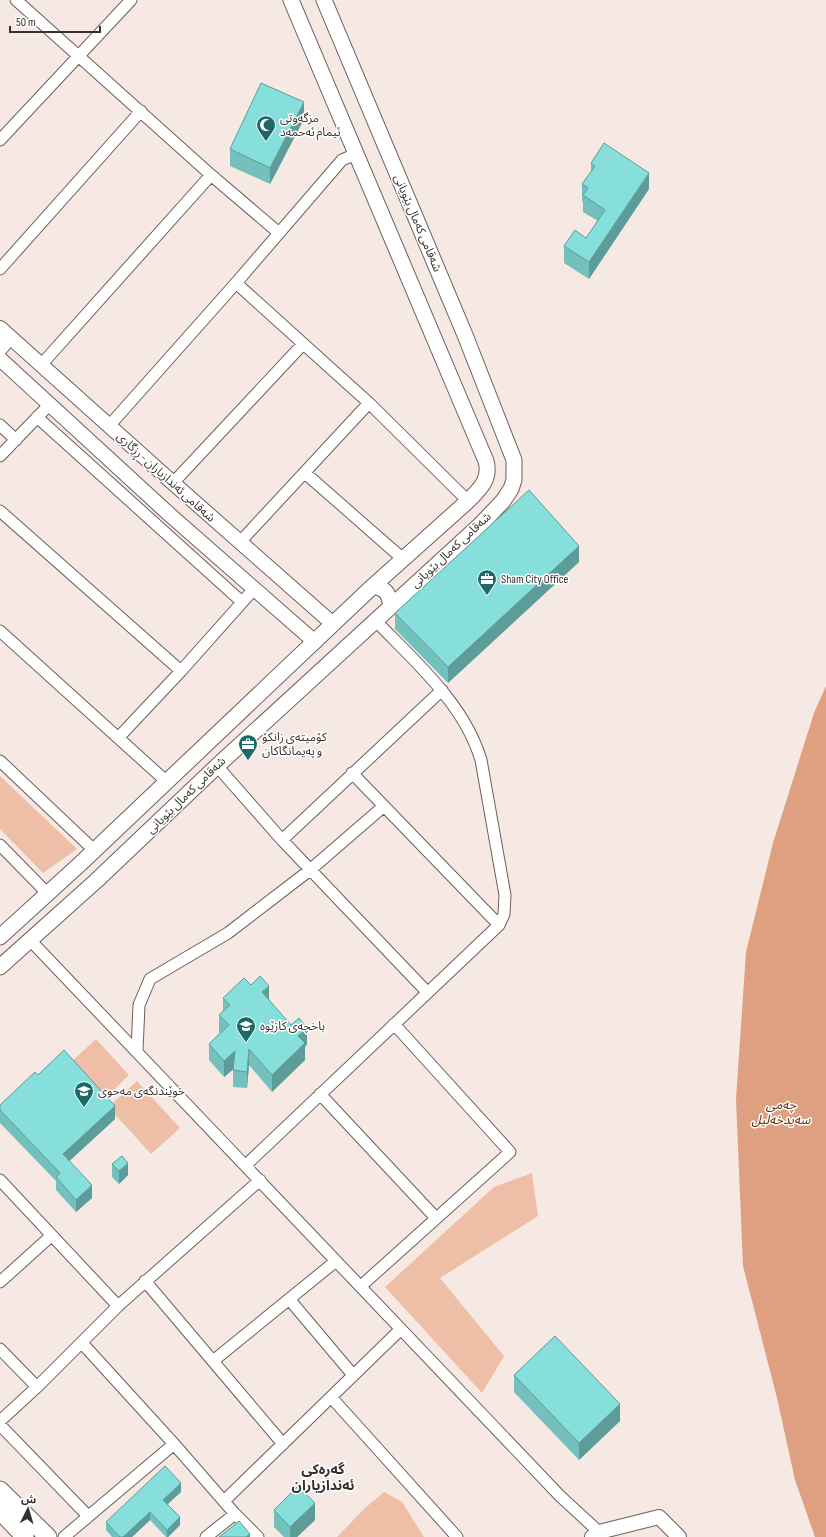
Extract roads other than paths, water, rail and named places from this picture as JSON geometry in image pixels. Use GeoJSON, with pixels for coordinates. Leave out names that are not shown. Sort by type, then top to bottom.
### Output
{"type":"FeatureCollection","features":[{"type":"Feature","properties":{"kind":"main road","name":"شەقامی کەمال بێویانی"},"geometry":{"type":"LineString","coordinates":[[0,937],[94,851],[373,586],[481,489],[485,482],[488,470],[486,461],[291,0]]}},
{"type":"Feature","properties":{"kind":"main road","name":"شەقامی کەمال بێویانی"},"geometry":{"type":"LineString","coordinates":[[0,967],[96,881],[217,766],[500,505],[513,486],[515,467],[509,445],[465,335],[324,0]]}},
{"type":"Feature","properties":{"kind":"main road"},"geometry":{"type":"LineString","coordinates":[[373,586],[383,588],[389,596],[391,605]]}},
{"type":"Feature","properties":{"kind":"main road"},"geometry":{"type":"LineString","coordinates":[[80,864],[82,873],[88,879],[96,881]]}},
{"type":"Feature","properties":{"kind":"main road"},"geometry":{"type":"LineString","coordinates":[[0,1490],[48,1537]]}},
{"type":"Feature","properties":{"kind":"main road"},"geometry":{"type":"LineString","coordinates":[[0,1511],[25,1537]]}},
{"type":"Feature","properties":{"kind":"street"},"geometry":{"type":"LineString","coordinates":[[16,0],[211,175],[279,233]]}},
{"type":"Feature","properties":{"kind":"street"},"geometry":{"type":"LineString","coordinates":[[0,140],[131,0]]}},
{"type":"Feature","properties":{"kind":"street"},"geometry":{"type":"LineString","coordinates":[[0,269],[141,111]]}},
{"type":"Feature","properties":{"kind":"street"},"geometry":{"type":"LineString","coordinates":[[109,426],[236,283],[342,160],[356,154]]}},
{"type":"Feature","properties":{"kind":"street"},"geometry":{"type":"LineString","coordinates":[[41,365],[211,175]]}},
{"type":"Feature","properties":{"kind":"street"},"geometry":{"type":"LineString","coordinates":[[236,283],[369,403],[468,501]]}},
{"type":"Feature","properties":{"kind":"street"},"geometry":{"type":"LineString","coordinates":[[0,349],[5,333]]}},
{"type":"Feature","properties":{"kind":"street","name":"شەقامی ئەندازیاران - ڕزگاری"},"geometry":{"type":"LineString","coordinates":[[5,333],[333,624]]}},
{"type":"Feature","properties":{"kind":"street"},"geometry":{"type":"LineString","coordinates":[[173,483],[303,344]]}},
{"type":"Feature","properties":{"kind":"street","name":"شەقامی ئەندازیاران - ڕزگاری"},"geometry":{"type":"LineString","coordinates":[[0,358],[170,515],[315,642]]}},
{"type":"Feature","properties":{"kind":"street"},"geometry":{"type":"LineString","coordinates":[[240,542],[369,403]]}},
{"type":"Feature","properties":{"kind":"street"},"geometry":{"type":"LineString","coordinates":[[0,456],[50,404]]}},
{"type":"Feature","properties":{"kind":"street"},"geometry":{"type":"LineString","coordinates":[[37,417],[242,602]]}},
{"type":"Feature","properties":{"kind":"street"},"geometry":{"type":"LineString","coordinates":[[0,425],[16,440]]}},
{"type":"Feature","properties":{"kind":"street"},"geometry":{"type":"LineString","coordinates":[[305,472],[403,559]]}},
{"type":"Feature","properties":{"kind":"street"},"geometry":{"type":"LineString","coordinates":[[0,510],[181,671]]}},
{"type":"Feature","properties":{"kind":"street"},"geometry":{"type":"LineString","coordinates":[[118,738],[181,671],[254,589]]}},
{"type":"Feature","properties":{"kind":"street"},"geometry":{"type":"LineString","coordinates":[[246,1165],[499,925],[504,914],[505,895],[481,760],[470,732],[442,690],[375,620]]}},
{"type":"Feature","properties":{"kind":"street"},"geometry":{"type":"LineString","coordinates":[[0,631],[167,782]]}},
{"type":"Feature","properties":{"kind":"street"},"geometry":{"type":"LineString","coordinates":[[282,840],[442,690]]}},
{"type":"Feature","properties":{"kind":"street"},"geometry":{"type":"LineString","coordinates":[[0,761],[94,851]]}},
{"type":"Feature","properties":{"kind":"street"},"geometry":{"type":"LineString","coordinates":[[217,766],[282,840],[427,992]]}},
{"type":"Feature","properties":{"kind":"street"},"geometry":{"type":"LineString","coordinates":[[352,773],[499,925]]}},
{"type":"Feature","properties":{"kind":"street"},"geometry":{"type":"LineString","coordinates":[[137,1051],[139,1004],[150,979],[228,933],[310,870],[384,806]]}},
{"type":"Feature","properties":{"kind":"street"},"geometry":{"type":"LineString","coordinates":[[0,845],[47,893]]}},
{"type":"Feature","properties":{"kind":"street"},"geometry":{"type":"LineString","coordinates":[[30,940],[246,1165],[595,1534],[659,1517],[679,1537]]}},
{"type":"Feature","properties":{"kind":"street"},"geometry":{"type":"LineString","coordinates":[[361,1286],[510,1152],[394,1024]]}},
{"type":"Feature","properties":{"kind":"street"},"geometry":{"type":"LineString","coordinates":[[320,1094],[436,1218]]}},
{"type":"Feature","properties":{"kind":"street"},"geometry":{"type":"LineString","coordinates":[[0,1180],[118,1306]]}},
{"type":"Feature","properties":{"kind":"street"},"geometry":{"type":"LineString","coordinates":[[0,1421],[37,1387],[118,1306],[260,1180]]}},
{"type":"Feature","properties":{"kind":"street"},"geometry":{"type":"LineString","coordinates":[[0,1282],[51,1236]]}},
{"type":"Feature","properties":{"kind":"street"},"geometry":{"type":"LineString","coordinates":[[213,1361],[336,1261]]}},
{"type":"Feature","properties":{"kind":"street"},"geometry":{"type":"LineString","coordinates":[[145,1281],[283,1444]]}},
{"type":"Feature","properties":{"kind":"street"},"geometry":{"type":"LineString","coordinates":[[289,1299],[353,1375]]}},
{"type":"Feature","properties":{"kind":"street"},"geometry":{"type":"LineString","coordinates":[[224,1501],[401,1329]]}},
{"type":"Feature","properties":{"kind":"street"},"geometry":{"type":"LineString","coordinates":[[82,1343],[174,1444],[235,1514],[258,1537]]}},
{"type":"Feature","properties":{"kind":"street"},"geometry":{"type":"LineString","coordinates":[[0,1349],[37,1387]]}},
{"type":"Feature","properties":{"kind":"street"},"geometry":{"type":"LineString","coordinates":[[331,1397],[457,1537]]}},
{"type":"Feature","properties":{"kind":"street"},"geometry":{"type":"LineString","coordinates":[[0,1425],[88,1516]]}},
{"type":"Feature","properties":{"kind":"street"},"geometry":{"type":"LineString","coordinates":[[64,1537],[174,1444]]}},
{"type":"Feature","properties":{"kind":"street"},"geometry":{"type":"LineString","coordinates":[[206,1537],[235,1514]]}},
{"type":"Feature","properties":{"kind":"water","name":"چەمی سەیدخەلیل"},"geometry":{"type":"Polygon","coordinates":[[[826,686],[826,1537],[815,1537],[795,1480],[777,1398],[743,1266],[736,1099],[746,952],[773,843],[814,713],[826,686]]]}},
{"type":"Feature","properties":{"kind":"place","name":"مزگەوتی ئیمام ئەحمەد"},"geometry":{"type":"Point","coordinates":[266,142]}},
{"type":"Feature","properties":{"kind":"place","name":"Sham City Office"},"geometry":{"type":"Point","coordinates":[487,596]}},
{"type":"Feature","properties":{"kind":"place","name":"کۆمیتەی زانکۆ و پەیمانگاکان"},"geometry":{"type":"Point","coordinates":[248,761]}},
{"type":"Feature","properties":{"kind":"place","name":"باخچەی کازێوە"},"geometry":{"type":"Point","coordinates":[246,1043]}},
{"type":"Feature","properties":{"kind":"place","name":"خوێندنگەی مەحوی"},"geometry":{"type":"Point","coordinates":[84,1108]}},
{"type":"Feature","properties":{"kind":"district","name":"گەڕەکی ئەندازیاران"},"geometry":{"type":"Point","coordinates":[323,1478]}}]}
